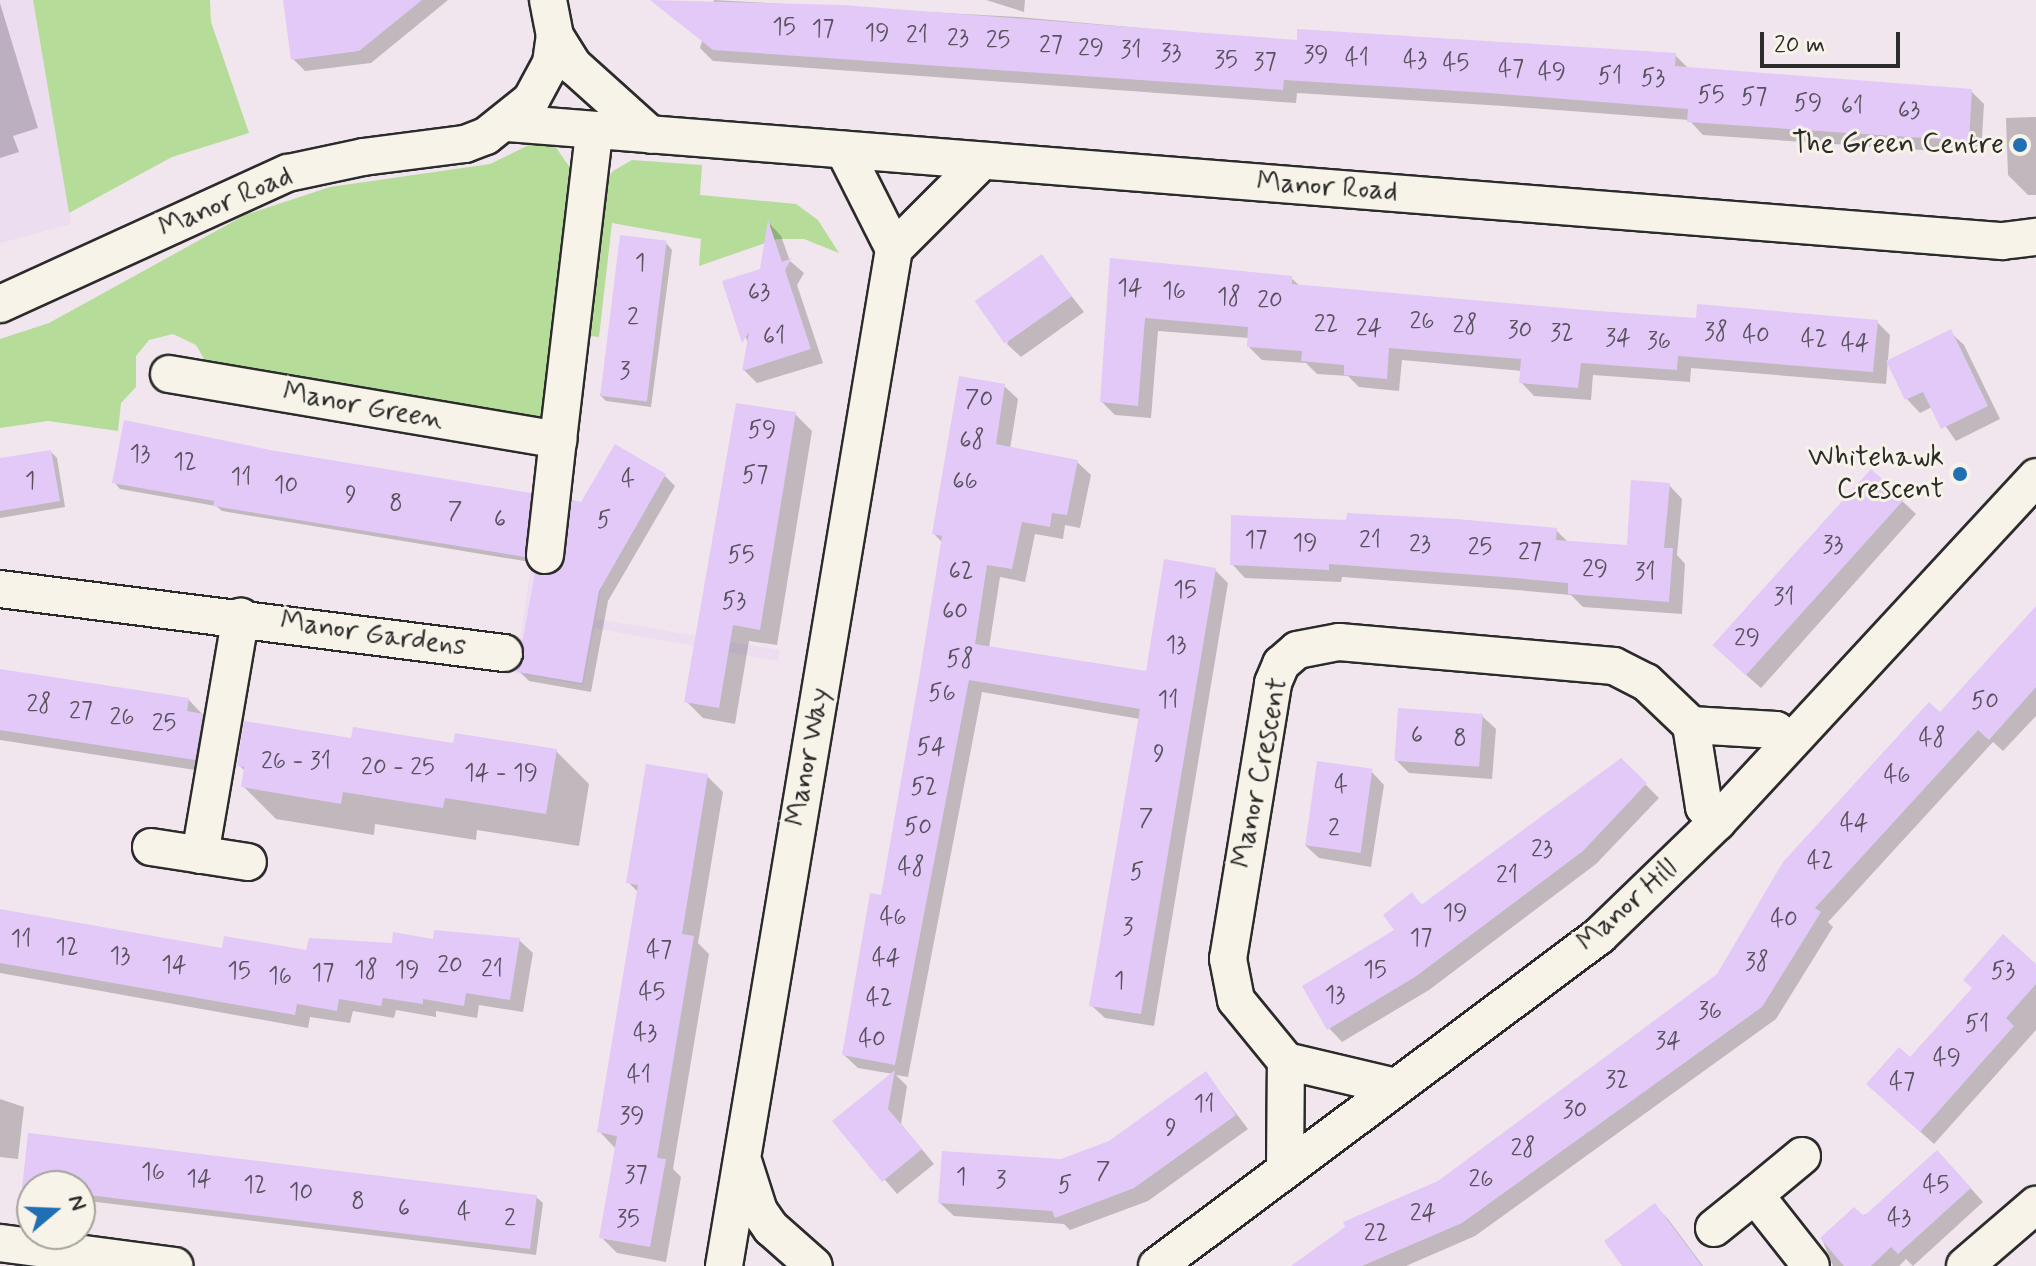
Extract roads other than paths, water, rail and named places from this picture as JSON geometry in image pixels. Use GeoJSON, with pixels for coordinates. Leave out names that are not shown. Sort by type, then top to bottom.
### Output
{"type":"FeatureCollection","features":[{"type":"Feature","properties":{"kind":"street"},"geometry":{"type":"LineString","coordinates":[[548,0],[555,36],[574,66],[651,135]]}},
{"type":"Feature","properties":{"kind":"street","name":"Manor Road"},"geometry":{"type":"LineString","coordinates":[[0,304],[288,173],[363,157],[465,144],[508,123],[542,81],[555,36]]}},
{"type":"Feature","properties":{"kind":"street","name":"Manor Road"},"geometry":{"type":"LineString","coordinates":[[508,123],[594,133],[2019,239],[2036,266]]}},
{"type":"Feature","properties":{"kind":"street"},"geometry":{"type":"LineString","coordinates":[[545,555],[594,133]]}},
{"type":"Feature","properties":{"kind":"street"},"geometry":{"type":"LineString","coordinates":[[844,150],[894,249],[982,161]]}},
{"type":"Feature","properties":{"kind":"street","name":"Manor Way"},"geometry":{"type":"LineString","coordinates":[[724,1266],[894,249]]}},
{"type":"Feature","properties":{"kind":"street","name":"Manor Green"},"geometry":{"type":"LineString","coordinates":[[169,374],[558,440]]}},
{"type":"Feature","properties":{"kind":"street","name":"Manor Hill"},"geometry":{"type":"LineString","coordinates":[[1157,1266],[1599,936],[1717,822],[2036,477]]}},
{"type":"Feature","properties":{"kind":"street","name":"Manor Gardens"},"geometry":{"type":"LineString","coordinates":[[0,589],[241,616],[504,653]]}},
{"type":"Feature","properties":{"kind":"street","name":"Manor Gardens"},"geometry":{"type":"LineString","coordinates":[[200,855],[241,616]]}},
{"type":"Feature","properties":{"kind":"street","name":"Manor Crescent"},"geometry":{"type":"LineString","coordinates":[[1286,1061],[1236,1000],[1228,959],[1273,683],[1281,664],[1297,650],[1339,642],[1614,666],[1646,682],[1691,725]]}},
{"type":"Feature","properties":{"kind":"street"},"geometry":{"type":"LineString","coordinates":[[1717,822],[1704,807],[1691,725],[1776,730],[1789,742]]}},
{"type":"Feature","properties":{"kind":"street"},"geometry":{"type":"LineString","coordinates":[[151,847],[248,862]]}},
{"type":"Feature","properties":{"kind":"street"},"geometry":{"type":"LineString","coordinates":[[1285,1169],[1286,1061],[1396,1087]]}},
{"type":"Feature","properties":{"kind":"street"},"geometry":{"type":"LineString","coordinates":[[1714,1228],[1802,1156]]}},
{"type":"Feature","properties":{"kind":"street"},"geometry":{"type":"LineString","coordinates":[[743,1158],[759,1211],[771,1228],[814,1266]]}},
{"type":"Feature","properties":{"kind":"street"},"geometry":{"type":"LineString","coordinates":[[1755,1195],[1811,1266]]}},
{"type":"Feature","properties":{"kind":"street"},"geometry":{"type":"LineString","coordinates":[[1965,1266],[2036,1205]]}},
{"type":"Feature","properties":{"kind":"street"},"geometry":{"type":"LineString","coordinates":[[0,1243],[174,1266]]}},
{"type":"Feature","properties":{"kind":"place","name":"The Green Centre"},"geometry":{"type":"Point","coordinates":[2020,145]}},
{"type":"Feature","properties":{"kind":"place","name":"Whitehawk Crescent"},"geometry":{"type":"Point","coordinates":[1960,474]}}]}
